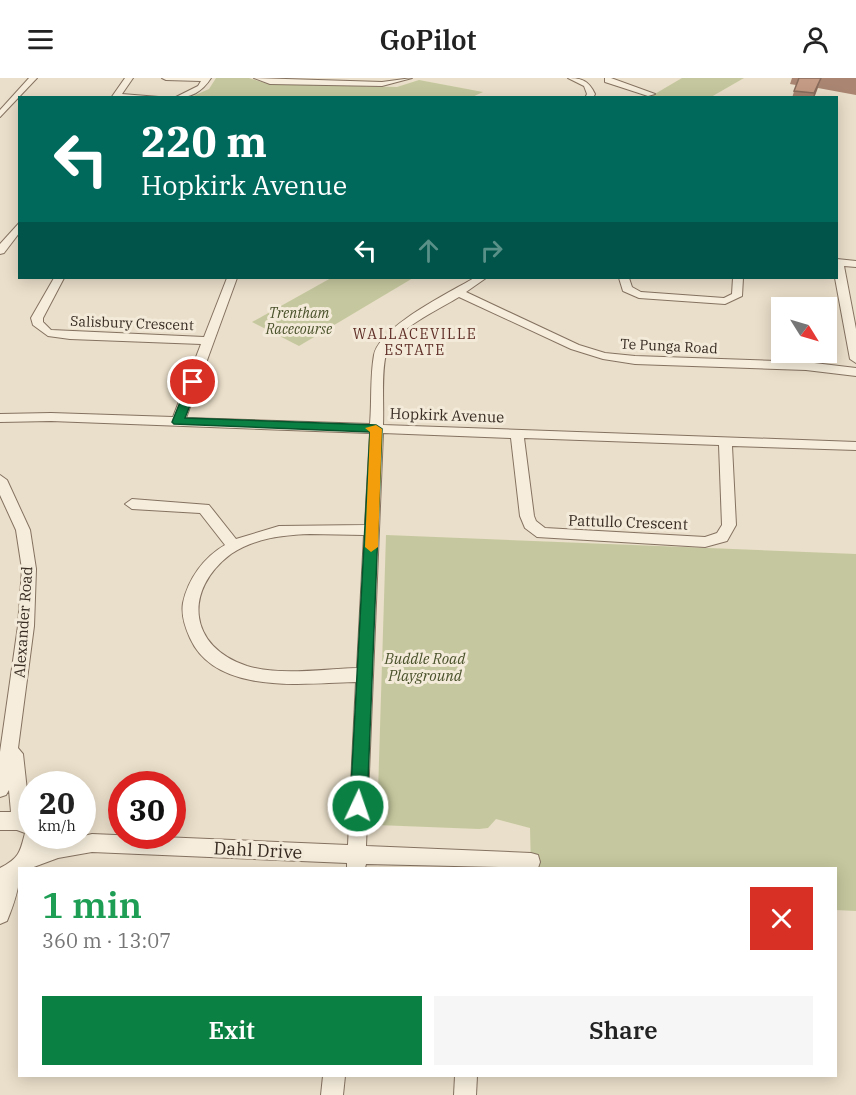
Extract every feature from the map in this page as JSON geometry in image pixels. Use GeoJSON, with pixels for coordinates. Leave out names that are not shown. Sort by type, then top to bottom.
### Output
{"type":"FeatureCollection","features":[{"type":"Feature","properties":{"kind":"street"},"geometry":{"type":"LineString","coordinates":[[0,115],[33,78]]}},
{"type":"Feature","properties":{"kind":"street"},"geometry":{"type":"LineString","coordinates":[[111,96],[123,78]]}},
{"type":"Feature","properties":{"kind":"street"},"geometry":{"type":"LineString","coordinates":[[120,96],[129,78]]}},
{"type":"Feature","properties":{"kind":"street"},"geometry":{"type":"LineString","coordinates":[[258,78],[270,81],[381,84],[408,78]]}},
{"type":"Feature","properties":{"kind":"street"},"geometry":{"type":"LineString","coordinates":[[572,78],[587,85],[610,79],[651,94]]}},
{"type":"Feature","properties":{"kind":"street"},"geometry":{"type":"LineString","coordinates":[[165,80],[207,79]]}},
{"type":"Feature","properties":{"kind":"street"},"geometry":{"type":"LineString","coordinates":[[183,96],[201,88],[207,79]]}},
{"type":"Feature","properties":{"kind":"street"},"geometry":{"type":"LineString","coordinates":[[587,85],[590,96]]}},
{"type":"Feature","properties":{"kind":"street"},"geometry":{"type":"LineString","coordinates":[[0,251],[18,228]]}},
{"type":"Feature","properties":{"kind":"street"},"geometry":{"type":"LineString","coordinates":[[838,262],[856,264]]}},
{"type":"Feature","properties":{"kind":"street"},"geometry":{"type":"LineString","coordinates":[[838,267],[856,359]]}},
{"type":"Feature","properties":{"kind":"street","name":"Salisbury Crescent"},"geometry":{"type":"LineString","coordinates":[[58,279],[38,313],[38,323],[48,333],[70,336],[209,341]]}},
{"type":"Feature","properties":{"kind":"street"},"geometry":{"type":"LineString","coordinates":[[178,422],[232,279]]}},
{"type":"Feature","properties":{"kind":"street"},"geometry":{"type":"LineString","coordinates":[[356,861],[376,429],[382,348],[398,330],[479,279]]}},
{"type":"Feature","properties":{"kind":"street"},"geometry":{"type":"LineString","coordinates":[[624,279],[627,289],[639,295],[725,301],[737,296],[738,279]]}},
{"type":"Feature","properties":{"kind":"street","name":"Te Punga Road"},"geometry":{"type":"LineString","coordinates":[[458,292],[575,347],[603,356],[635,360],[806,366],[856,372]]}},
{"type":"Feature","properties":{"kind":"street","name":"Hopkirk Avenue"},"geometry":{"type":"LineString","coordinates":[[0,418],[178,422],[856,446]]}},
{"type":"Feature","properties":{"kind":"street","name":"Pattullo Crescent"},"geometry":{"type":"LineString","coordinates":[[517,434],[527,516],[535,529],[552,536],[716,540],[729,525],[725,442]]}},
{"type":"Feature","properties":{"kind":"street","name":"Alexander Road"},"geometry":{"type":"LineString","coordinates":[[0,480],[23,530],[29,569],[26,626],[12,733],[0,789]]}},
{"type":"Feature","properties":{"kind":"street"},"geometry":{"type":"LineString","coordinates":[[132,504],[204,508],[234,546]]}},
{"type":"Feature","properties":{"kind":"street"},"geometry":{"type":"LineString","coordinates":[[365,675],[250,674],[231,667],[211,654],[193,630],[190,601],[202,573],[217,557],[234,546],[273,532],[372,530]]}},
{"type":"Feature","properties":{"kind":"street","name":"Alexander Road"},"geometry":{"type":"LineString","coordinates":[[12,733],[15,784],[18,794]]}},
{"type":"Feature","properties":{"kind":"street"},"geometry":{"type":"LineString","coordinates":[[0,821],[11,819],[18,823]]}},
{"type":"Feature","properties":{"kind":"street","name":"Dahl Drive"},"geometry":{"type":"LineString","coordinates":[[96,843],[356,861],[531,862]]}},
{"type":"Feature","properties":{"kind":"street","name":"Alexander Road"},"geometry":{"type":"LineString","coordinates":[[0,914],[13,870],[29,849]]}},
{"type":"Feature","properties":{"kind":"street","name":"Dahl Drive"},"geometry":{"type":"LineString","coordinates":[[19,867],[58,849]]}},
{"type":"Feature","properties":{"kind":"street"},"geometry":{"type":"LineString","coordinates":[[332,1095],[334,1077]]}},
{"type":"Feature","properties":{"kind":"street"},"geometry":{"type":"LineString","coordinates":[[465,1095],[466,1077]]}},
{"type":"Feature","properties":{"kind":"green space"},"geometry":{"type":"Polygon","coordinates":[[[216,78],[249,78],[268,84],[397,87],[419,80],[483,92],[474,96],[193,96],[209,89],[216,78]]]}},
{"type":"Feature","properties":{"kind":"green space"},"geometry":{"type":"Polygon","coordinates":[[[682,78],[744,78],[713,96],[651,96],[682,78]]]}},
{"type":"Feature","properties":{"kind":"green space","name":"Trentham Racecourse"},"geometry":{"type":"Polygon","coordinates":[[[329,279],[411,279],[299,346],[252,322],[329,279]]]}},
{"type":"Feature","properties":{"kind":"green space","name":"Buddle Road Playground"},"geometry":{"type":"Polygon","coordinates":[[[386,535],[856,554],[856,911],[837,910],[837,867],[531,867],[530,828],[496,819],[488,828],[479,829],[377,825],[386,535]]]}},
{"type":"Feature","properties":{"kind":"building"},"geometry":{"type":"Polygon","coordinates":[[[799,78],[821,78],[814,93],[794,91],[799,78]]]}},
{"type":"Feature","properties":{"kind":"slow traffic"},"geometry":{"type":"LineString","coordinates":[[371,428],[376,429],[371,547]]}},
{"type":"Feature","properties":{"kind":"district","name":"WALLACEVILLE ESTATE"},"geometry":{"type":"Point","coordinates":[415,342]}},
{"type":"Feature","properties":{"kind":"route"},"geometry":{"type":"LineString","coordinates":[[193,382],[178,422],[376,429],[358,806]]}}]}
